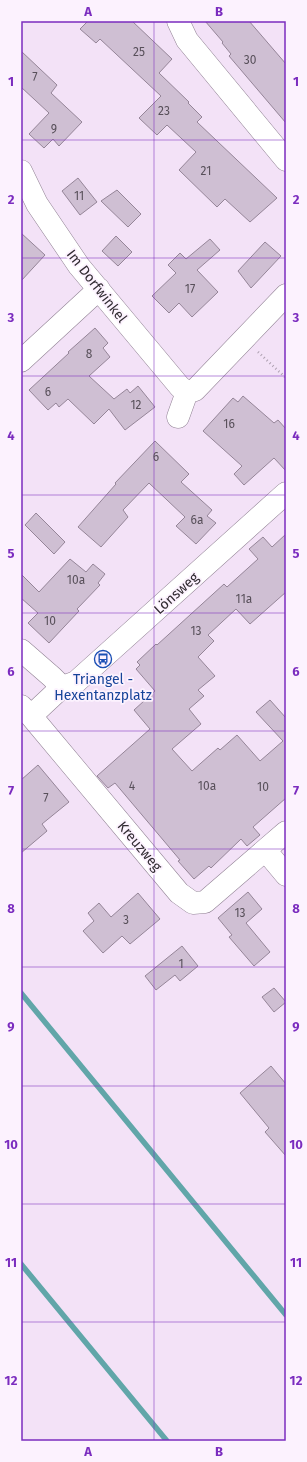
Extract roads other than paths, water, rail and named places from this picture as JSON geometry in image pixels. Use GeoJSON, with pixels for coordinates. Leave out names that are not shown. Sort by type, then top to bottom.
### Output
{"type":"FeatureCollection","features":[{"type":"Feature","properties":{"kind":"street"},"geometry":{"type":"LineString","coordinates":[[178,21],[187,40],[286,160]]}},
{"type":"Feature","properties":{"kind":"street","name":"Im Dorfwinkel"},"geometry":{"type":"LineString","coordinates":[[21,171],[36,204],[79,266],[180,387],[187,392]]}},
{"type":"Feature","properties":{"kind":"street"},"geometry":{"type":"LineString","coordinates":[[21,362],[99,289]]}},
{"type":"Feature","properties":{"kind":"street"},"geometry":{"type":"LineString","coordinates":[[178,417],[187,392],[195,390],[286,295]]}},
{"type":"Feature","properties":{"kind":"street","name":"Lönsweg"},"geometry":{"type":"LineString","coordinates":[[26,711],[57,682],[76,682],[286,493]]}},
{"type":"Feature","properties":{"kind":"street"},"geometry":{"type":"LineString","coordinates":[[24,658],[57,682]]}},
{"type":"Feature","properties":{"kind":"street","name":"Kreuzweg"},"geometry":{"type":"LineString","coordinates":[[26,711],[179,893],[193,903],[205,902],[266,851],[286,832]]}},
{"type":"Feature","properties":{"kind":"street"},"geometry":{"type":"LineString","coordinates":[[266,851],[286,875]]}},
{"type":"Feature","properties":{"kind":"waterway"},"geometry":{"type":"LineString","coordinates":[[21,993],[286,1315]]}},
{"type":"Feature","properties":{"kind":"waterway"},"geometry":{"type":"LineString","coordinates":[[21,1264],[167,1441]]}},
{"type":"Feature","properties":{"kind":"place","name":"Triangel - Hexentanzplatz"},"geometry":{"type":"Point","coordinates":[103,659]}}]}
